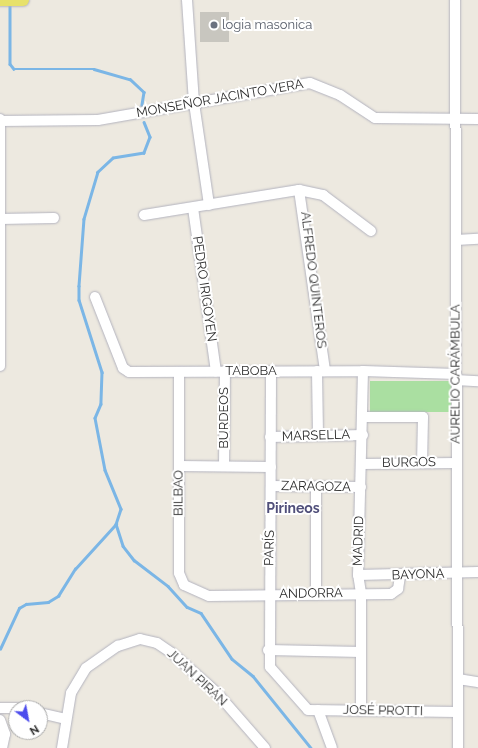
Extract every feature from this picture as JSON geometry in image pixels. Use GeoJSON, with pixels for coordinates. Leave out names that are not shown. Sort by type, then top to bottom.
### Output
{"type":"FeatureCollection","features":[{"type":"Feature","properties":{"kind":"main road"},"geometry":{"type":"LineString","coordinates":[[0,0],[22,0]]}},
{"type":"Feature","properties":{"kind":"street"},"geometry":{"type":"LineString","coordinates":[[187,0],[194,103],[209,205]]}},
{"type":"Feature","properties":{"kind":"street","name":"AURELIO CARÁMBULA"},"geometry":{"type":"LineString","coordinates":[[455,0],[454,119],[456,240],[456,463],[459,573],[457,712],[458,748]]}},
{"type":"Feature","properties":{"kind":"street","name":"MONSEÑOR JACINTO VERA"},"geometry":{"type":"LineString","coordinates":[[0,120],[98,120],[310,83],[340,95],[375,118],[478,119]]}},
{"type":"Feature","properties":{"kind":"street"},"geometry":{"type":"LineString","coordinates":[[0,120],[0,366]]}},
{"type":"Feature","properties":{"kind":"street"},"geometry":{"type":"LineString","coordinates":[[144,215],[299,190],[323,195],[371,231]]}},
{"type":"Feature","properties":{"kind":"street","name":"ALFREDO QUINTEROS"},"geometry":{"type":"LineString","coordinates":[[299,190],[321,371],[318,436]]}},
{"type":"Feature","properties":{"kind":"street","name":"PEDRO IRIGOYEN"},"geometry":{"type":"LineString","coordinates":[[193,208],[220,371]]}},
{"type":"Feature","properties":{"kind":"street"},"geometry":{"type":"LineString","coordinates":[[0,219],[54,218]]}},
{"type":"Feature","properties":{"kind":"street"},"geometry":{"type":"LineString","coordinates":[[456,240],[478,240]]}},
{"type":"Feature","properties":{"kind":"street","name":"TABOBA"},"geometry":{"type":"LineString","coordinates":[[95,297],[123,368],[129,372],[363,371],[456,377],[478,381]]}},
{"type":"Feature","properties":{"kind":"street","name":"BURDEOS"},"geometry":{"type":"LineString","coordinates":[[220,371],[224,466]]}},
{"type":"Feature","properties":{"kind":"street","name":"PARÍS"},"geometry":{"type":"LineString","coordinates":[[271,371],[271,486],[268,595],[268,650],[270,667],[313,710]]}},
{"type":"Feature","properties":{"kind":"street","name":"MADRID"},"geometry":{"type":"LineString","coordinates":[[361,711],[361,593],[358,575],[363,435],[363,371]]}},
{"type":"Feature","properties":{"kind":"street","name":"BILBAO"},"geometry":{"type":"LineString","coordinates":[[179,372],[179,573],[184,584],[209,596]]}},
{"type":"Feature","properties":{"kind":"street"},"geometry":{"type":"LineString","coordinates":[[363,417],[423,417],[422,463]]}},
{"type":"Feature","properties":{"kind":"street","name":"MARSELLA"},"geometry":{"type":"LineString","coordinates":[[270,437],[363,435]]}},
{"type":"Feature","properties":{"kind":"street","name":"BURGOS"},"geometry":{"type":"LineString","coordinates":[[362,464],[456,463]]}},
{"type":"Feature","properties":{"kind":"street"},"geometry":{"type":"LineString","coordinates":[[179,466],[271,467]]}},
{"type":"Feature","properties":{"kind":"street","name":"ZARAGOZA"},"geometry":{"type":"LineString","coordinates":[[271,486],[361,487]]}},
{"type":"Feature","properties":{"kind":"street"},"geometry":{"type":"LineString","coordinates":[[316,487],[316,595]]}},
{"type":"Feature","properties":{"kind":"street","name":"BAYONA"},"geometry":{"type":"LineString","coordinates":[[358,575],[400,576],[459,573],[477,575]]}},
{"type":"Feature","properties":{"kind":"street","name":"ANDORRA"},"geometry":{"type":"LineString","coordinates":[[209,596],[316,595],[395,592],[400,576]]}},
{"type":"Feature","properties":{"kind":"street","name":"JUAN PIRÁN"},"geometry":{"type":"LineString","coordinates":[[62,748],[65,719],[71,693],[86,668],[118,646],[140,639],[157,643],[172,653],[217,693],[265,748]]}},
{"type":"Feature","properties":{"kind":"street"},"geometry":{"type":"LineString","coordinates":[[268,650],[361,652]]}},
{"type":"Feature","properties":{"kind":"street"},"geometry":{"type":"LineString","coordinates":[[458,679],[478,682]]}},
{"type":"Feature","properties":{"kind":"street"},"geometry":{"type":"LineString","coordinates":[[313,710],[332,748]]}},
{"type":"Feature","properties":{"kind":"street","name":"JOSÉ PROTTI"},"geometry":{"type":"LineString","coordinates":[[313,710],[457,712]]}},
{"type":"Feature","properties":{"kind":"street"},"geometry":{"type":"LineString","coordinates":[[48,714],[65,719]]}},
{"type":"Feature","properties":{"kind":"street"},"geometry":{"type":"LineString","coordinates":[[0,720],[4,734],[2,748]]}},
{"type":"Feature","properties":{"kind":"green space"},"geometry":{"type":"Polygon","coordinates":[[[370,381],[451,381],[451,412],[370,412],[370,381]]]}},
{"type":"Feature","properties":{"kind":"building","name":"logia masonica"},"geometry":{"type":"Polygon","coordinates":[[[200,12],[229,12],[229,42],[200,42],[200,12]]]}},
{"type":"Feature","properties":{"kind":"waterway"},"geometry":{"type":"LineString","coordinates":[[10,3],[10,64],[14,69],[94,69],[130,79],[144,92],[142,105]]}},
{"type":"Feature","properties":{"kind":"waterway"},"geometry":{"type":"LineString","coordinates":[[144,122],[150,137],[144,153],[113,158],[98,172],[84,219],[79,286],[79,300],[102,372],[101,404],[95,418],[105,470],[121,509],[116,524],[123,546],[134,560],[168,586],[187,607],[201,613],[232,659],[253,676],[311,748]]}},
{"type":"Feature","properties":{"kind":"waterway"},"geometry":{"type":"LineString","coordinates":[[0,649],[19,608],[26,604],[48,602],[58,596],[75,569],[116,524]]}},
{"type":"Feature","properties":{"kind":"place","name":"logia masonica"},"geometry":{"type":"Point","coordinates":[214,25]}},
{"type":"Feature","properties":{"kind":"district","name":"Pirineos"},"geometry":{"type":"Point","coordinates":[293,508]}}]}
